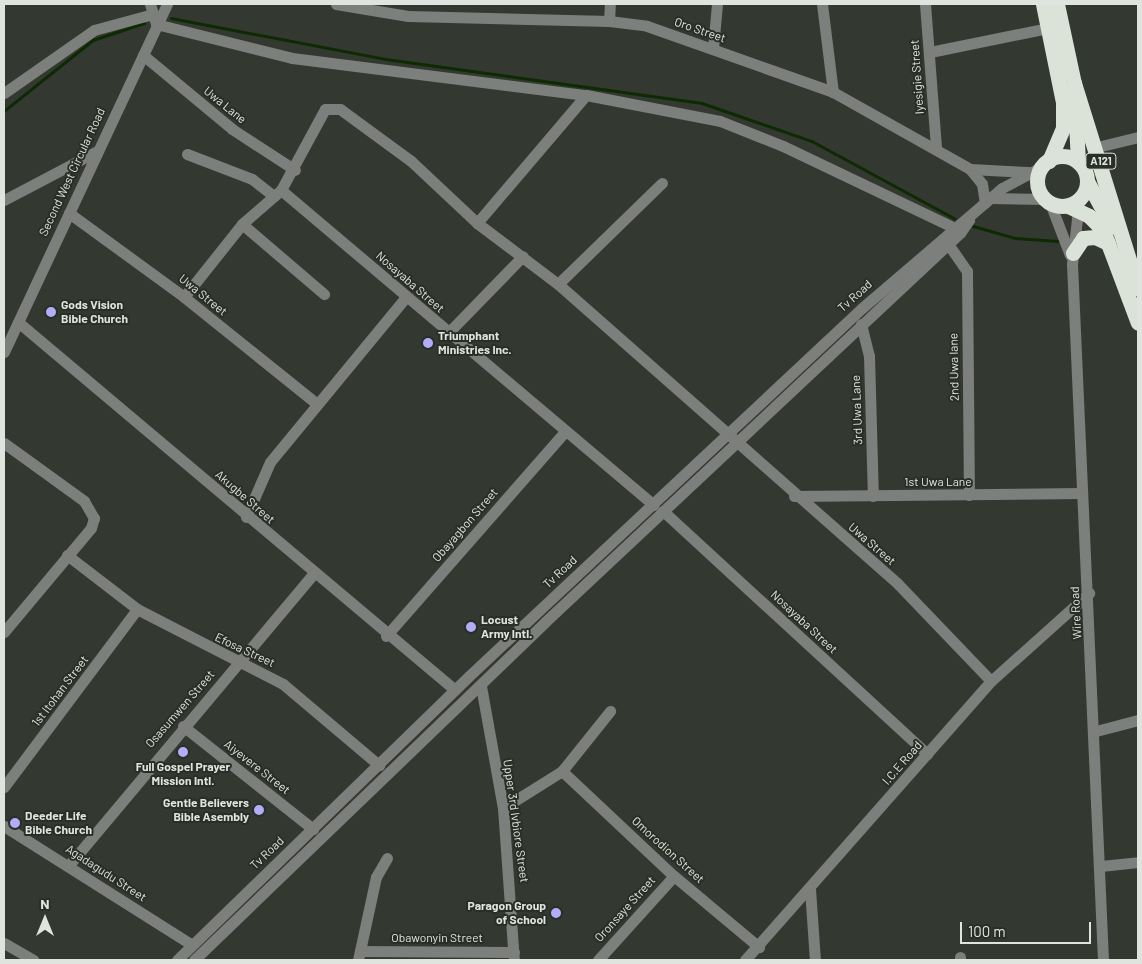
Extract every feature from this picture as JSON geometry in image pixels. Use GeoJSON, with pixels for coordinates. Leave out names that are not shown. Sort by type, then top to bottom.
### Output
{"type":"FeatureCollection","features":[{"type":"Feature","properties":{"kind":"highway"},"geometry":{"type":"LineString","coordinates":[[1043,4],[1063,120],[1037,183],[1048,201]]}},
{"type":"Feature","properties":{"kind":"highway","name":"A121"},"geometry":{"type":"LineString","coordinates":[[1057,4],[1074,83],[1097,147],[1115,242],[1138,324]]}},
{"type":"Feature","properties":{"kind":"highway","name":"A121"},"geometry":{"type":"LineString","coordinates":[[1074,83],[1078,162],[1115,242],[1130,266],[1138,287]]}},
{"type":"Feature","properties":{"kind":"highway","name":"A121"},"geometry":{"type":"LineString","coordinates":[[1046,163],[1064,157],[1078,162]]}},
{"type":"Feature","properties":{"kind":"highway","name":"A121"},"geometry":{"type":"LineString","coordinates":[[1076,205],[1087,181]]}},
{"type":"Feature","properties":{"kind":"highway","name":"A121"},"geometry":{"type":"LineString","coordinates":[[1048,201],[1076,205],[1115,242]]}},
{"type":"Feature","properties":{"kind":"highway"},"geometry":{"type":"LineString","coordinates":[[1072,259],[1083,238],[1095,237],[1115,242]]}},
{"type":"Feature","properties":{"kind":"street","name":"Second West Circular Road"},"geometry":{"type":"LineString","coordinates":[[4,352],[8,333],[18,322],[143,55],[153,14],[167,4]]}},
{"type":"Feature","properties":{"kind":"street","name":"Oro Street"},"geometry":{"type":"LineString","coordinates":[[336,4],[408,16],[609,21],[647,26],[833,92],[936,148],[970,169],[982,184],[987,201]]}},
{"type":"Feature","properties":{"kind":"street"},"geometry":{"type":"LineString","coordinates":[[609,21],[610,4]]}},
{"type":"Feature","properties":{"kind":"street"},"geometry":{"type":"LineString","coordinates":[[712,48],[718,4]]}},
{"type":"Feature","properties":{"kind":"street"},"geometry":{"type":"LineString","coordinates":[[822,4],[833,92]]}},
{"type":"Feature","properties":{"kind":"street","name":"Iyesigie Street"},"geometry":{"type":"LineString","coordinates":[[925,4],[936,148]]}},
{"type":"Feature","properties":{"kind":"street"},"geometry":{"type":"LineString","coordinates":[[4,93],[87,34],[153,14],[292,58],[586,95],[720,121],[782,146],[953,227]]}},
{"type":"Feature","properties":{"kind":"street"},"geometry":{"type":"LineString","coordinates":[[930,52],[1048,28]]}},
{"type":"Feature","properties":{"kind":"street","name":"Uwa Lane"},"geometry":{"type":"LineString","coordinates":[[143,55],[232,129],[295,170]]}},
{"type":"Feature","properties":{"kind":"street"},"geometry":{"type":"LineString","coordinates":[[477,223],[586,95]]}},
{"type":"Feature","properties":{"kind":"street","name":"Uwa Street"},"geometry":{"type":"LineString","coordinates":[[295,170],[325,109],[340,109],[411,162],[477,223],[558,284],[733,439],[794,496],[898,584],[991,681]]}},
{"type":"Feature","properties":{"kind":"street"},"geometry":{"type":"LineString","coordinates":[[1097,147],[1138,137]]}},
{"type":"Feature","properties":{"kind":"street"},"geometry":{"type":"LineString","coordinates":[[4,200],[97,150]]}},
{"type":"Feature","properties":{"kind":"street","name":"Nosayaba Street"},"geometry":{"type":"LineString","coordinates":[[187,154],[252,179],[278,193],[406,297],[564,433],[658,508],[927,754]]}},
{"type":"Feature","properties":{"kind":"street","name":"Tv Road"},"geometry":{"type":"LineString","coordinates":[[177,960],[507,640],[658,508],[861,324],[948,244],[971,216],[987,201],[1028,172],[1046,163]]}},
{"type":"Feature","properties":{"kind":"street","name":"Oro Street"},"geometry":{"type":"LineString","coordinates":[[970,169],[1028,172]]}},
{"type":"Feature","properties":{"kind":"street"},"geometry":{"type":"LineString","coordinates":[[184,296],[242,224],[278,193],[295,170]]}},
{"type":"Feature","properties":{"kind":"street"},"geometry":{"type":"LineString","coordinates":[[558,284],[662,183]]}},
{"type":"Feature","properties":{"kind":"street"},"geometry":{"type":"LineString","coordinates":[[987,201],[1048,201]]}},
{"type":"Feature","properties":{"kind":"street","name":"Wire Road"},"geometry":{"type":"LineString","coordinates":[[1048,201],[1072,259]]}},
{"type":"Feature","properties":{"kind":"street","name":"Wire Road"},"geometry":{"type":"LineString","coordinates":[[1076,205],[1072,259],[1081,493],[1089,593],[1096,731],[1103,960]]}},
{"type":"Feature","properties":{"kind":"street","name":"Uwa Street"},"geometry":{"type":"LineString","coordinates":[[69,213],[184,296],[317,404]]}},
{"type":"Feature","properties":{"kind":"street","name":"Tv Road"},"geometry":{"type":"LineString","coordinates":[[733,439],[953,227],[971,216]]}},
{"type":"Feature","properties":{"kind":"street"},"geometry":{"type":"LineString","coordinates":[[242,224],[324,294]]}},
{"type":"Feature","properties":{"kind":"street","name":"2nd Uwa lane"},"geometry":{"type":"LineString","coordinates":[[948,244],[967,271],[969,495]]}},
{"type":"Feature","properties":{"kind":"street"},"geometry":{"type":"LineString","coordinates":[[448,333],[523,256]]}},
{"type":"Feature","properties":{"kind":"street"},"geometry":{"type":"LineString","coordinates":[[246,517],[262,475],[317,404],[406,297]]}},
{"type":"Feature","properties":{"kind":"street","name":"Akugbe Street"},"geometry":{"type":"LineString","coordinates":[[18,322],[124,408],[246,517],[386,636],[454,690]]}},
{"type":"Feature","properties":{"kind":"street","name":"3rd Uwa Lane"},"geometry":{"type":"LineString","coordinates":[[861,324],[869,356],[873,496]]}},
{"type":"Feature","properties":{"kind":"street","name":"Obayagbon Street"},"geometry":{"type":"LineString","coordinates":[[386,636],[564,433]]}},
{"type":"Feature","properties":{"kind":"street"},"geometry":{"type":"LineString","coordinates":[[4,443],[91,509],[91,528],[4,632]]}},
{"type":"Feature","properties":{"kind":"street","name":"1st Uwa Lane"},"geometry":{"type":"LineString","coordinates":[[794,496],[1081,493]]}},
{"type":"Feature","properties":{"kind":"street","name":"Tv Road"},"geometry":{"type":"LineString","coordinates":[[194,960],[519,649],[658,508]]}},
{"type":"Feature","properties":{"kind":"street","name":"Efosa Street"},"geometry":{"type":"LineString","coordinates":[[67,555],[137,609],[238,663],[283,684],[379,765]]}},
{"type":"Feature","properties":{"kind":"street","name":"Osasumwen Street"},"geometry":{"type":"LineString","coordinates":[[69,865],[183,726],[314,573]]}},
{"type":"Feature","properties":{"kind":"street","name":"I.C.E Road"},"geometry":{"type":"LineString","coordinates":[[745,960],[759,947],[991,681],[1089,593]]}},
{"type":"Feature","properties":{"kind":"street","name":"1st Itohan Street"},"geometry":{"type":"LineString","coordinates":[[4,787],[137,609]]}},
{"type":"Feature","properties":{"kind":"street"},"geometry":{"type":"LineString","coordinates":[[507,640],[519,649]]}},
{"type":"Feature","properties":{"kind":"street","name":"Upper 3rd Ivbiore Street"},"geometry":{"type":"LineString","coordinates":[[481,686],[503,808],[514,956]]}},
{"type":"Feature","properties":{"kind":"street"},"geometry":{"type":"LineString","coordinates":[[503,808],[562,771],[610,712]]}},
{"type":"Feature","properties":{"kind":"street"},"geometry":{"type":"LineString","coordinates":[[1096,731],[1138,720]]}},
{"type":"Feature","properties":{"kind":"street","name":"Aiyevere Street"},"geometry":{"type":"LineString","coordinates":[[183,726],[313,829]]}},
{"type":"Feature","properties":{"kind":"street","name":"Omorodion Street"},"geometry":{"type":"LineString","coordinates":[[562,771],[674,876],[759,947]]}},
{"type":"Feature","properties":{"kind":"street","name":"Agadagudu Street"},"geometry":{"type":"LineString","coordinates":[[4,826],[69,865],[192,946]]}},
{"type":"Feature","properties":{"kind":"street"},"geometry":{"type":"LineString","coordinates":[[359,956],[376,877],[387,858]]}},
{"type":"Feature","properties":{"kind":"street"},"geometry":{"type":"LineString","coordinates":[[1101,866],[1138,862]]}},
{"type":"Feature","properties":{"kind":"street","name":"Oronsaye Street"},"geometry":{"type":"LineString","coordinates":[[598,960],[674,876]]}},
{"type":"Feature","properties":{"kind":"street"},"geometry":{"type":"LineString","coordinates":[[810,889],[815,960]]}},
{"type":"Feature","properties":{"kind":"street"},"geometry":{"type":"LineString","coordinates":[[4,944],[33,960]]}},
{"type":"Feature","properties":{"kind":"street","name":"Obawonyin Street"},"geometry":{"type":"LineString","coordinates":[[359,956],[514,956]]}},
{"type":"Feature","properties":{"kind":"waterway"},"geometry":{"type":"LineString","coordinates":[[171,18],[386,59],[702,103],[812,141],[954,218]]}},
{"type":"Feature","properties":{"kind":"waterway"},"geometry":{"type":"LineString","coordinates":[[4,111],[93,40],[144,23]]}},
{"type":"Feature","properties":{"kind":"waterway"},"geometry":{"type":"LineString","coordinates":[[970,225],[1015,238],[1058,241]]}},
{"type":"Feature","properties":{"kind":"place","name":"Gods Vision Bible Church"},"geometry":{"type":"Point","coordinates":[51,312]}},
{"type":"Feature","properties":{"kind":"place","name":"Triumphant Ministries Inc."},"geometry":{"type":"Point","coordinates":[428,343]}},
{"type":"Feature","properties":{"kind":"place","name":"Locust Army Intl."},"geometry":{"type":"Point","coordinates":[471,627]}},
{"type":"Feature","properties":{"kind":"place","name":"Full Gospel Prayer Mission Intl."},"geometry":{"type":"Point","coordinates":[183,752]}},
{"type":"Feature","properties":{"kind":"place","name":"Gentle Believers Bible Asembly"},"geometry":{"type":"Point","coordinates":[259,810]}},
{"type":"Feature","properties":{"kind":"place","name":"Deeder Life Bible Church"},"geometry":{"type":"Point","coordinates":[15,823]}},
{"type":"Feature","properties":{"kind":"place","name":"Paragon Group of School"},"geometry":{"type":"Point","coordinates":[556,913]}}]}
